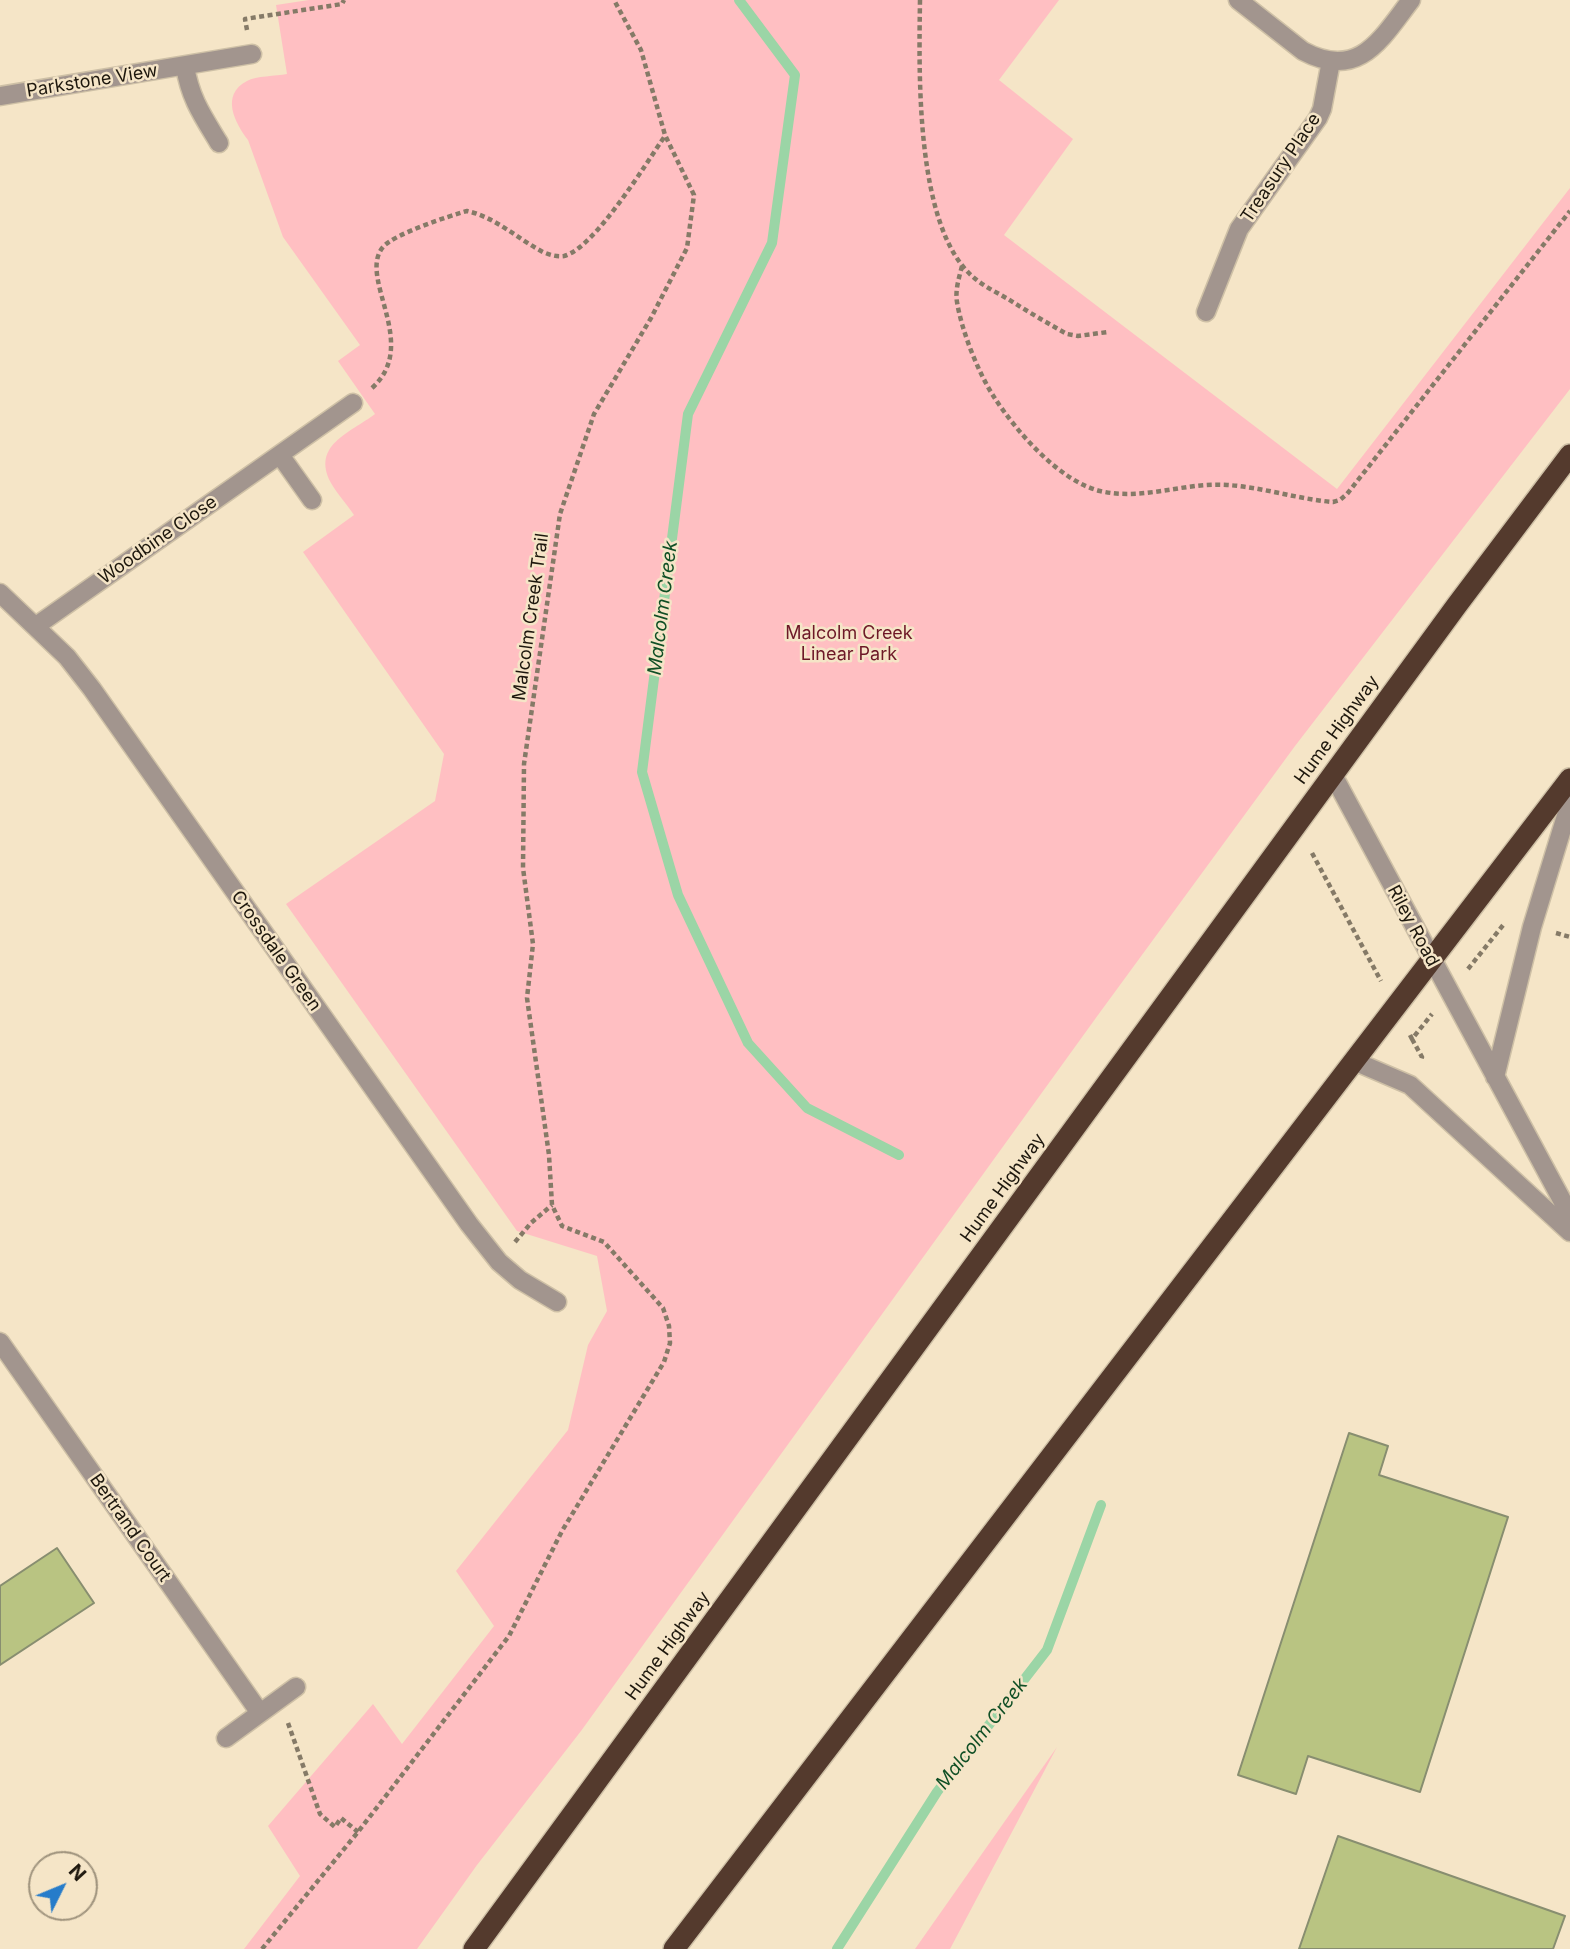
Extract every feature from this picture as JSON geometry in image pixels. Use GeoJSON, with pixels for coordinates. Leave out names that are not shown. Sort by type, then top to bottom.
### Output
{"type":"FeatureCollection","features":[{"type":"Feature","properties":{"kind":"highway","name":"Hume Highway"},"geometry":{"type":"LineString","coordinates":[[474,1949],[1442,626],[1570,456]]}},
{"type":"Feature","properties":{"kind":"highway"},"geometry":{"type":"LineString","coordinates":[[674,1949],[1570,779]]}},
{"type":"Feature","properties":{"kind":"street"},"geometry":{"type":"LineString","coordinates":[[1238,0],[1303,51],[1331,61],[1346,61],[1368,51],[1411,0]]}},
{"type":"Feature","properties":{"kind":"street","name":"Parkstone View"},"geometry":{"type":"LineString","coordinates":[[0,96],[252,54]]}},
{"type":"Feature","properties":{"kind":"street","name":"Treasury Place"},"geometry":{"type":"LineString","coordinates":[[1206,312],[1239,229],[1318,118],[1331,61]]}},
{"type":"Feature","properties":{"kind":"street"},"geometry":{"type":"LineString","coordinates":[[185,66],[195,105],[219,142]]}},
{"type":"Feature","properties":{"kind":"street","name":"Woodbine Close"},"geometry":{"type":"LineString","coordinates":[[36,626],[353,403]]}},
{"type":"Feature","properties":{"kind":"street"},"geometry":{"type":"LineString","coordinates":[[280,455],[312,500]]}},
{"type":"Feature","properties":{"kind":"street","name":"Crossdale Green"},"geometry":{"type":"LineString","coordinates":[[0,593],[67,657],[92,689],[469,1224],[499,1262],[520,1280],[557,1302]]}},
{"type":"Feature","properties":{"kind":"street","name":"Riley Road"},"geometry":{"type":"LineString","coordinates":[[1333,775],[1570,1215]]}},
{"type":"Feature","properties":{"kind":"street"},"geometry":{"type":"LineString","coordinates":[[1495,1077],[1532,927],[1570,803]]}},
{"type":"Feature","properties":{"kind":"street"},"geometry":{"type":"LineString","coordinates":[[1354,1061],[1410,1085],[1570,1231]]}},
{"type":"Feature","properties":{"kind":"street","name":"Bertrand Court"},"geometry":{"type":"LineString","coordinates":[[0,1342],[260,1713]]}},
{"type":"Feature","properties":{"kind":"street"},"geometry":{"type":"LineString","coordinates":[[226,1738],[296,1687]]}},
{"type":"Feature","properties":{"kind":"path"},"geometry":{"type":"LineString","coordinates":[[252,54],[245,19],[342,4],[344,0]]}},
{"type":"Feature","properties":{"kind":"path","name":"Malcolm Creek Trail"},"geometry":{"type":"LineString","coordinates":[[552,1205],[549,1155],[527,998],[533,944],[523,868],[524,764],[560,514],[594,414],[651,318],[687,248],[694,195],[666,135],[642,50],[614,0]]}},
{"type":"Feature","properties":{"kind":"path"},"geometry":{"type":"LineString","coordinates":[[920,0],[922,103],[930,186],[946,237],[962,266],[985,286],[1068,334],[1078,336],[1108,332]]}},
{"type":"Feature","properties":{"kind":"path"},"geometry":{"type":"LineString","coordinates":[[353,403],[375,386],[387,369],[392,349],[377,273],[382,249],[388,243],[467,211],[477,213],[544,252],[564,256],[591,237],[666,135]]}},
{"type":"Feature","properties":{"kind":"path"},"geometry":{"type":"LineString","coordinates":[[962,266],[957,285],[957,302],[980,371],[994,397],[1011,419],[1063,474],[1079,484],[1122,495],[1228,485],[1333,502],[1347,495],[1570,211]]}},
{"type":"Feature","properties":{"kind":"path"},"geometry":{"type":"LineString","coordinates":[[262,1949],[358,1832],[509,1636],[562,1531],[664,1362],[670,1343],[669,1326],[663,1308],[604,1242],[562,1226],[552,1205],[531,1223],[499,1262]]}},
{"type":"Feature","properties":{"kind":"path"},"geometry":{"type":"LineString","coordinates":[[284,1713],[320,1814],[335,1827],[341,1818],[358,1832]]}},
{"type":"Feature","properties":{"kind":"green space","name":"Malcolm Creek Linear Park"},"geometry":{"type":"Polygon","coordinates":[[[309,0],[1059,0],[999,80],[1073,139],[1004,235],[1337,489],[1570,188],[1570,389],[1295,746],[581,1731],[477,1865],[417,1949],[244,1949],[300,1876],[268,1826],[373,1704],[402,1744],[494,1626],[456,1571],[568,1430],[588,1345],[607,1311],[597,1256],[517,1231],[286,904],[435,801],[444,754],[303,552],[354,515],[331,483],[326,470],[326,459],[336,441],[375,414],[338,361],[360,345],[283,237],[248,140],[235,118],[232,101],[239,87],[251,79],[287,74],[276,5],[309,0]]]}},
{"type":"Feature","properties":{"kind":"green space"},"geometry":{"type":"Polygon","coordinates":[[[1057,1747],[950,1949],[915,1949],[1057,1747]]]}},
{"type":"Feature","properties":{"kind":"building"},"geometry":{"type":"Polygon","coordinates":[[[1349,1433],[1388,1446],[1379,1475],[1508,1517],[1420,1792],[1308,1756],[1296,1794],[1238,1775],[1349,1433]]]}},
{"type":"Feature","properties":{"kind":"building"},"geometry":{"type":"Polygon","coordinates":[[[57,1548],[94,1603],[0,1665],[0,1586],[57,1548]]]}},
{"type":"Feature","properties":{"kind":"building"},"geometry":{"type":"Polygon","coordinates":[[[1338,1836],[1565,1916],[1553,1949],[1299,1949],[1338,1836]]]}},
{"type":"Feature","properties":{"kind":"waterway","name":"Malcolm Creek"},"geometry":{"type":"LineString","coordinates":[[739,0],[795,75],[772,243],[688,414],[642,772],[678,895],[748,1043],[807,1108],[899,1155]]}},
{"type":"Feature","properties":{"kind":"waterway","name":"Malcolm Creek"},"geometry":{"type":"LineString","coordinates":[[837,1949],[937,1792],[1047,1650],[1101,1505]]}}]}
